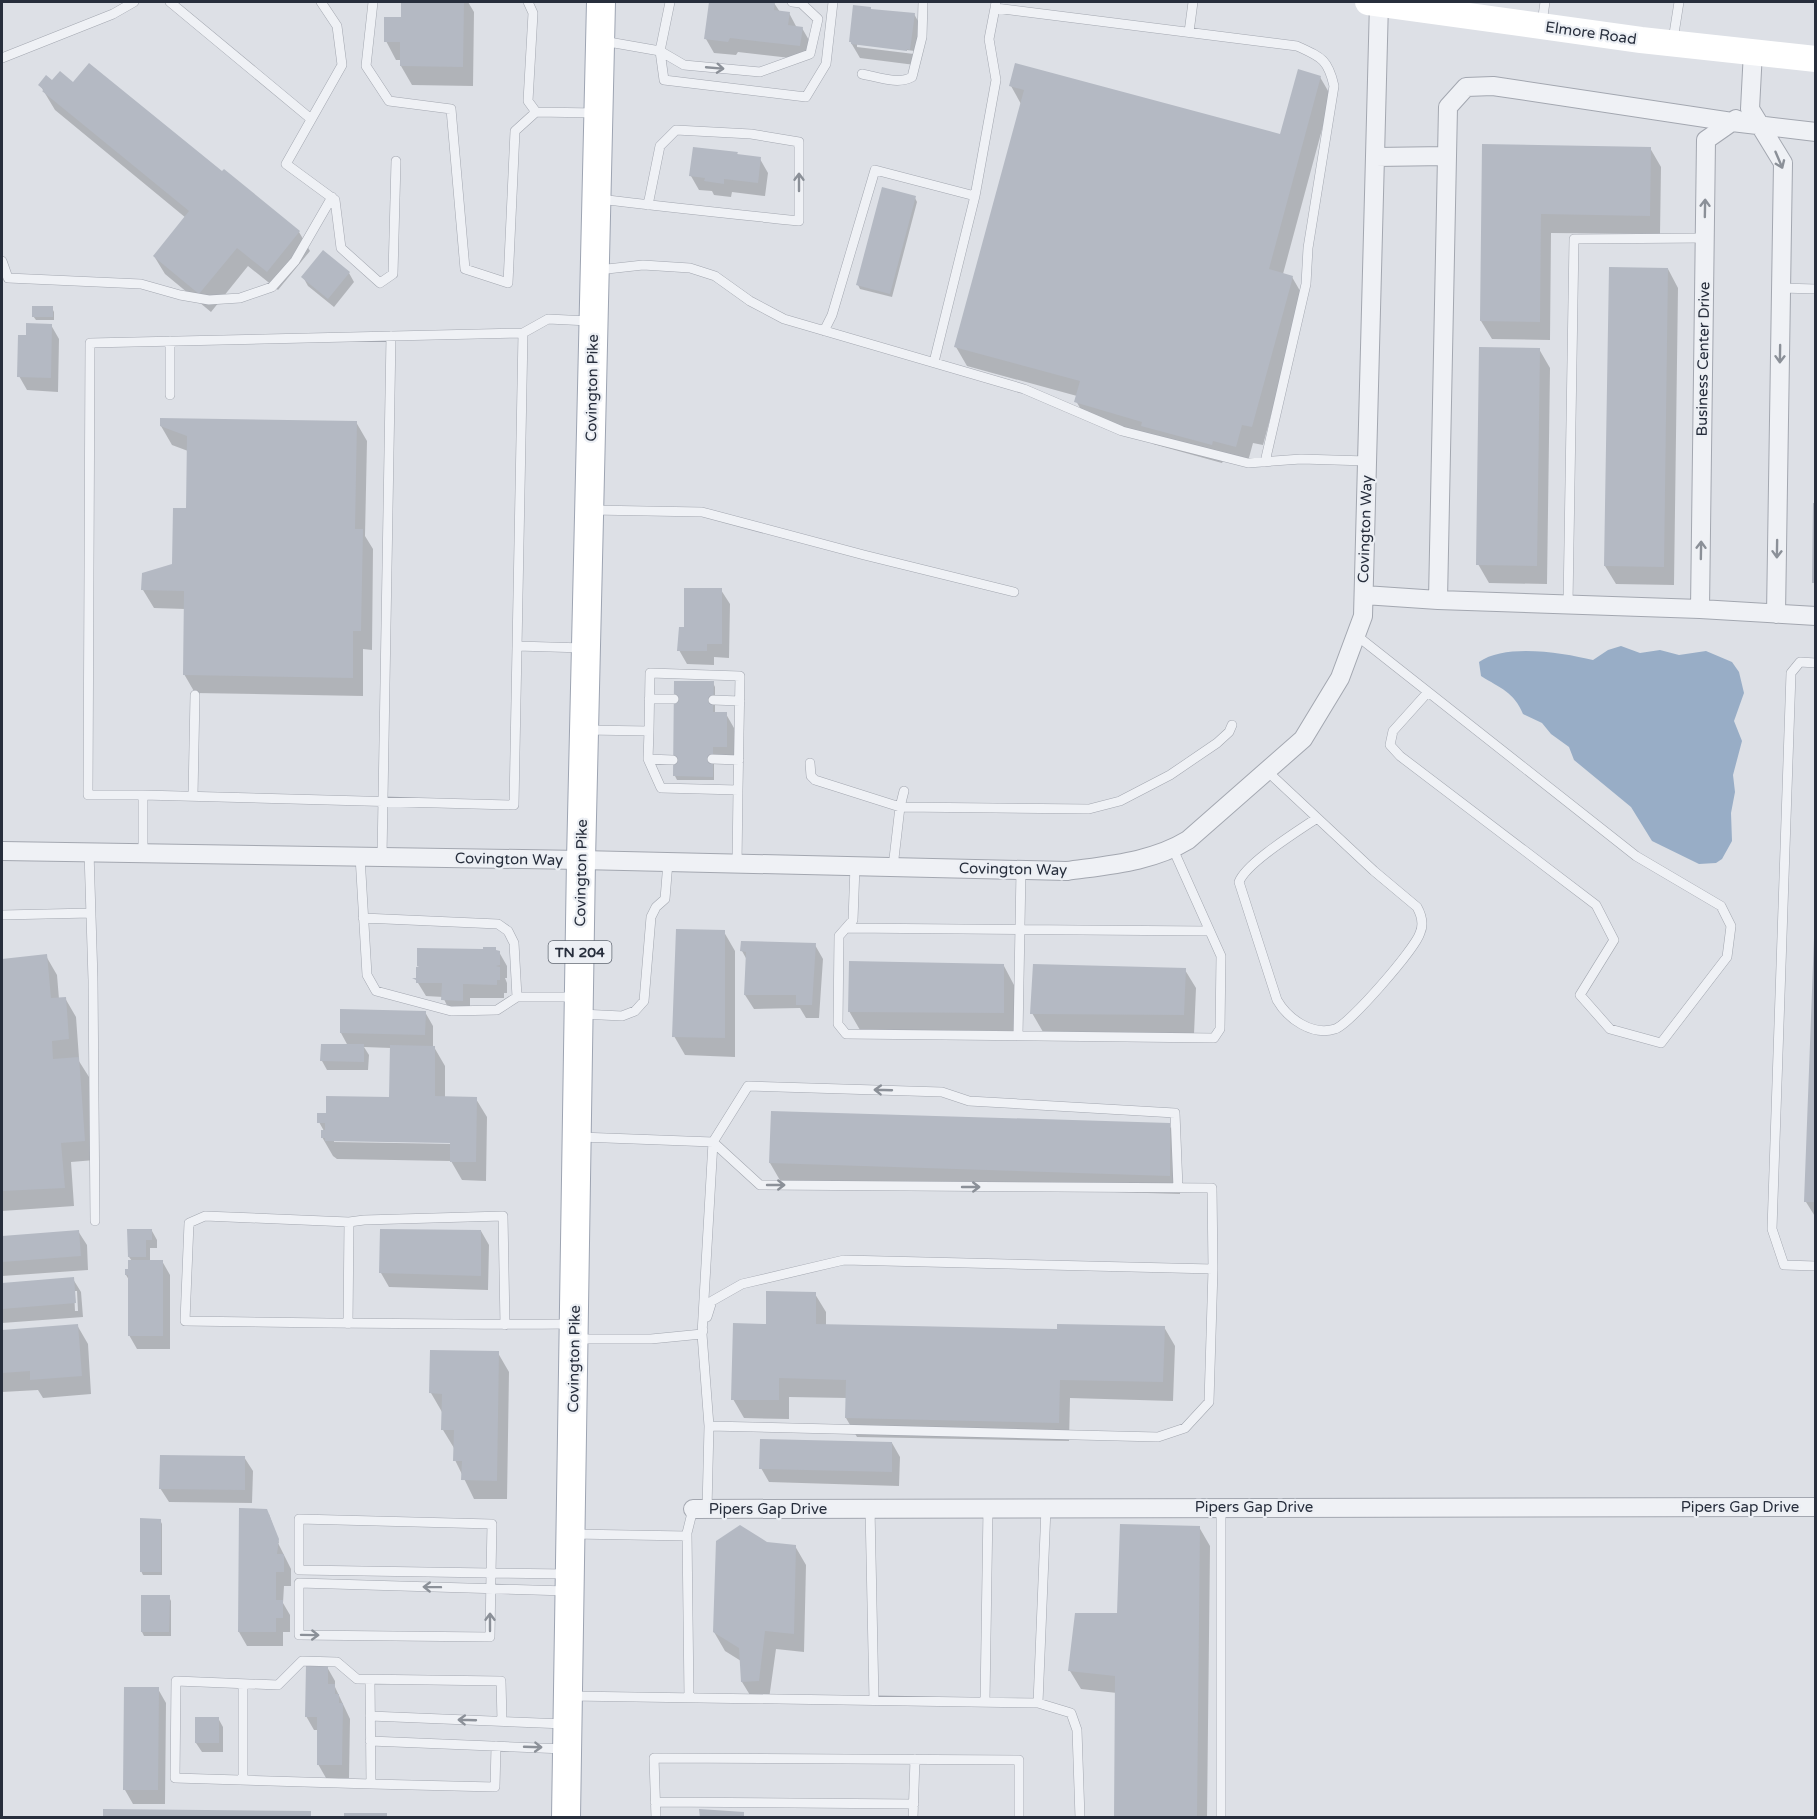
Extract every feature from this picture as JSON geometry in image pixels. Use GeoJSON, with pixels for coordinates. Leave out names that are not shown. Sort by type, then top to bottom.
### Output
{"type":"FeatureCollection","features":[{"type":"Feature","properties":{"kind":"main road","name":"Covington Pike"},"geometry":{"type":"LineString","coordinates":[[566,1818],[581,860],[601,2]]}},
{"type":"Feature","properties":{"kind":"street","name":"Elmore Road"},"geometry":{"type":"LineString","coordinates":[[1373,2],[1544,14],[1672,43],[1815,59]]}},
{"type":"Feature","properties":{"kind":"street","name":"Covington Way"},"geometry":{"type":"LineString","coordinates":[[2,851],[581,860],[1067,871],[1136,861],[1173,849],[1188,840],[1303,739],[1340,678],[1363,616],[1375,157],[1373,2]]}},
{"type":"Feature","properties":{"kind":"street"},"geometry":{"type":"LineString","coordinates":[[1754,51],[1750,110],[1783,163],[1776,614]]}},
{"type":"Feature","properties":{"kind":"street"},"geometry":{"type":"LineString","coordinates":[[1438,600],[1448,107],[1466,87],[1493,86],[1732,122],[1815,132]]}},
{"type":"Feature","properties":{"kind":"street","name":"Business Center Drive"},"geometry":{"type":"LineString","coordinates":[[1700,609],[1706,140],[1750,110]]}},
{"type":"Feature","properties":{"kind":"street"},"geometry":{"type":"LineString","coordinates":[[1375,157],[1447,156]]}},
{"type":"Feature","properties":{"kind":"street"},"geometry":{"type":"LineString","coordinates":[[1364,595],[1815,616]]}},
{"type":"Feature","properties":{"kind":"street","name":"Pipers Gap Drive"},"geometry":{"type":"LineString","coordinates":[[700,1509],[1815,1507]]}},
{"type":"Feature","properties":{"kind":"lane"},"geometry":{"type":"LineString","coordinates":[[2,58],[113,14],[134,2]]}},
{"type":"Feature","properties":{"kind":"lane"},"geometry":{"type":"LineString","coordinates":[[170,2],[311,119]]}},
{"type":"Feature","properties":{"kind":"lane"},"geometry":{"type":"LineString","coordinates":[[321,2],[337,26],[342,65],[286,164],[336,200],[341,248],[380,283],[393,274],[396,161]]}},
{"type":"Feature","properties":{"kind":"lane"},"geometry":{"type":"LineString","coordinates":[[373,2],[366,66],[389,101],[451,110],[465,270],[508,284],[515,131],[536,112],[598,113]]}},
{"type":"Feature","properties":{"kind":"lane"},"geometry":{"type":"LineString","coordinates":[[528,2],[533,13],[528,101],[536,112]]}},
{"type":"Feature","properties":{"kind":"lane"},"geometry":{"type":"LineString","coordinates":[[670,2],[660,51],[664,80],[806,97],[826,64],[833,2]]}},
{"type":"Feature","properties":{"kind":"lane"},"geometry":{"type":"LineString","coordinates":[[600,41],[660,51],[684,65],[760,72],[810,54],[818,19],[801,3],[792,2]]}},
{"type":"Feature","properties":{"kind":"lane"},"geometry":{"type":"LineString","coordinates":[[862,74],[896,80],[907,80],[912,77],[922,37],[923,2]]}},
{"type":"Feature","properties":{"kind":"lane"},"geometry":{"type":"LineString","coordinates":[[1189,32],[1192,2]]}},
{"type":"Feature","properties":{"kind":"lane"},"geometry":{"type":"LineString","coordinates":[[1672,43],[1679,2]]}},
{"type":"Feature","properties":{"kind":"lane"},"geometry":{"type":"LineString","coordinates":[[934,362],[975,196],[996,80],[989,39],[996,5],[1297,46],[1325,60],[1334,86],[1308,248],[1306,284],[1265,462]]}},
{"type":"Feature","properties":{"kind":"lane"},"geometry":{"type":"LineString","coordinates":[[597,199],[648,205],[799,221],[799,142],[751,134],[676,130],[660,146],[648,205]]}},
{"type":"Feature","properties":{"kind":"lane"},"geometry":{"type":"LineString","coordinates":[[824,331],[832,315],[875,170],[975,196]]}},
{"type":"Feature","properties":{"kind":"lane"},"geometry":{"type":"LineString","coordinates":[[2,261],[9,279],[141,284],[209,300],[240,298],[272,287],[296,261],[332,197]]}},
{"type":"Feature","properties":{"kind":"lane"},"geometry":{"type":"LineString","coordinates":[[1568,604],[1574,239],[1705,238]]}},
{"type":"Feature","properties":{"kind":"lane"},"geometry":{"type":"LineString","coordinates":[[596,270],[643,266],[690,268],[715,276],[750,300],[784,319],[1024,389],[1122,431],[1248,463],[1314,459],[1367,461]]}},
{"type":"Feature","properties":{"kind":"lane"},"geometry":{"type":"LineString","coordinates":[[1781,288],[1815,289]]}},
{"type":"Feature","properties":{"kind":"lane"},"geometry":{"type":"LineString","coordinates":[[523,333],[514,805],[88,795],[90,343],[523,333],[548,320],[594,321]]}},
{"type":"Feature","properties":{"kind":"lane"},"geometry":{"type":"LineString","coordinates":[[382,857],[391,336]]}},
{"type":"Feature","properties":{"kind":"lane"},"geometry":{"type":"LineString","coordinates":[[170,341],[170,395]]}},
{"type":"Feature","properties":{"kind":"lane"},"geometry":{"type":"LineString","coordinates":[[589,510],[702,512],[1014,592]]}},
{"type":"Feature","properties":{"kind":"lane"},"geometry":{"type":"LineString","coordinates":[[1356,635],[1636,856],[1721,906],[1731,926],[1727,957],[1660,1043],[1610,1029],[1580,995],[1614,940],[1596,905],[1400,756],[1390,745],[1393,731],[1428,692]]}},
{"type":"Feature","properties":{"kind":"lane"},"geometry":{"type":"LineString","coordinates":[[517,646],[586,649]]}},
{"type":"Feature","properties":{"kind":"lane"},"geometry":{"type":"LineString","coordinates":[[1815,663],[1800,662],[1791,673],[1772,1229],[1784,1265],[1815,1266]]}},
{"type":"Feature","properties":{"kind":"lane"},"geometry":{"type":"LineString","coordinates":[[737,864],[740,676],[650,673],[648,759],[662,788],[738,790]]}},
{"type":"Feature","properties":{"kind":"lane"},"geometry":{"type":"LineString","coordinates":[[193,796],[195,695]]}},
{"type":"Feature","properties":{"kind":"lane"},"geometry":{"type":"LineString","coordinates":[[650,699],[674,699]]}},
{"type":"Feature","properties":{"kind":"lane"},"geometry":{"type":"LineString","coordinates":[[713,700],[740,701]]}},
{"type":"Feature","properties":{"kind":"lane"},"geometry":{"type":"LineString","coordinates":[[810,763],[811,776],[815,780],[900,807],[1089,809],[1120,801],[1170,775],[1217,742],[1229,732],[1232,724]]}},
{"type":"Feature","properties":{"kind":"lane"},"geometry":{"type":"LineString","coordinates":[[584,730],[649,731]]}},
{"type":"Feature","properties":{"kind":"lane"},"geometry":{"type":"LineString","coordinates":[[648,759],[673,760]]}},
{"type":"Feature","properties":{"kind":"lane"},"geometry":{"type":"LineString","coordinates":[[712,759],[739,760]]}},
{"type":"Feature","properties":{"kind":"lane"},"geometry":{"type":"LineString","coordinates":[[1267,771],[1374,871],[1417,907],[1422,924],[1417,940],[1388,977],[1340,1027],[1326,1030],[1311,1028],[1296,1021],[1285,1013],[1277,1000],[1239,882],[1242,875],[1252,865],[1317,818]]}},
{"type":"Feature","properties":{"kind":"lane"},"geometry":{"type":"LineString","coordinates":[[893,867],[904,791]]}},
{"type":"Feature","properties":{"kind":"lane"},"geometry":{"type":"LineString","coordinates":[[143,795],[143,853]]}},
{"type":"Feature","properties":{"kind":"lane"},"geometry":{"type":"LineString","coordinates":[[855,866],[853,920],[839,936],[838,1024],[846,1034],[1214,1038],[1220,1029],[1221,956],[1173,849]]}},
{"type":"Feature","properties":{"kind":"lane"},"geometry":{"type":"LineString","coordinates":[[90,852],[94,1221]]}},
{"type":"Feature","properties":{"kind":"lane"},"geometry":{"type":"LineString","coordinates":[[360,856],[367,975],[376,991],[451,1011],[497,1010],[517,997],[579,1006],[622,1016],[635,1011],[644,1001],[651,918],[656,907],[665,898],[668,862]]}},
{"type":"Feature","properties":{"kind":"lane"},"geometry":{"type":"LineString","coordinates":[[1018,1036],[1021,870]]}},
{"type":"Feature","properties":{"kind":"lane"},"geometry":{"type":"LineString","coordinates":[[2,915],[91,913]]}},
{"type":"Feature","properties":{"kind":"lane"},"geometry":{"type":"LineString","coordinates":[[363,918],[498,924],[508,931],[514,943],[517,997]]}},
{"type":"Feature","properties":{"kind":"lane"},"geometry":{"type":"LineString","coordinates":[[846,928],[1209,930]]}},
{"type":"Feature","properties":{"kind":"lane"},"geometry":{"type":"LineString","coordinates":[[689,1698],[687,1536],[700,1509],[709,1426],[702,1334],[713,1142],[748,1086],[942,1092],[969,1101],[1175,1113],[1178,1188]]}},
{"type":"Feature","properties":{"kind":"lane"},"geometry":{"type":"LineString","coordinates":[[577,1137],[713,1142],[760,1185],[1212,1188],[1213,1269],[1209,1402],[1185,1428],[1158,1437],[709,1426]]}},
{"type":"Feature","properties":{"kind":"lane"},"geometry":{"type":"LineString","coordinates":[[505,1325],[503,1216],[349,1222],[205,1216],[189,1223],[186,1321],[505,1325],[651,1339],[702,1334]]}},
{"type":"Feature","properties":{"kind":"lane"},"geometry":{"type":"LineString","coordinates":[[348,1323],[349,1222]]}},
{"type":"Feature","properties":{"kind":"lane"},"geometry":{"type":"LineString","coordinates":[[702,1334],[712,1300],[742,1284],[844,1260],[1213,1269]]}},
{"type":"Feature","properties":{"kind":"lane"},"geometry":{"type":"LineString","coordinates":[[1221,1507],[1221,1818]]}},
{"type":"Feature","properties":{"kind":"lane"},"geometry":{"type":"LineString","coordinates":[[870,1508],[874,1700]]}},
{"type":"Feature","properties":{"kind":"lane"},"geometry":{"type":"LineString","coordinates":[[985,1702],[988,1508]]}},
{"type":"Feature","properties":{"kind":"lane"},"geometry":{"type":"LineString","coordinates":[[1038,1702],[1046,1508]]}},
{"type":"Feature","properties":{"kind":"lane"},"geometry":{"type":"LineString","coordinates":[[298,1519],[492,1524],[490,1637],[299,1635],[299,1570],[298,1519]]}},
{"type":"Feature","properties":{"kind":"lane"},"geometry":{"type":"LineString","coordinates":[[571,1534],[687,1536]]}},
{"type":"Feature","properties":{"kind":"lane"},"geometry":{"type":"LineString","coordinates":[[299,1570],[491,1573],[570,1582]]}},
{"type":"Feature","properties":{"kind":"lane"},"geometry":{"type":"LineString","coordinates":[[298,1583],[490,1588],[570,1582]]}},
{"type":"Feature","properties":{"kind":"lane"},"geometry":{"type":"LineString","coordinates":[[496,1746],[495,1787],[175,1778],[176,1681],[278,1685],[302,1661],[336,1662],[357,1679],[501,1681],[502,1721]]}},
{"type":"Feature","properties":{"kind":"lane"},"geometry":{"type":"LineString","coordinates":[[370,1680],[371,1784]]}},
{"type":"Feature","properties":{"kind":"lane"},"geometry":{"type":"LineString","coordinates":[[243,1684],[243,1780]]}},
{"type":"Feature","properties":{"kind":"lane"},"geometry":{"type":"LineString","coordinates":[[568,1696],[1038,1702],[1071,1713],[1077,1730],[1080,1818]]}},
{"type":"Feature","properties":{"kind":"lane"},"geometry":{"type":"LineString","coordinates":[[370,1716],[502,1721],[568,1736]]}},
{"type":"Feature","properties":{"kind":"lane"},"geometry":{"type":"LineString","coordinates":[[370,1741],[496,1746],[568,1736]]}},
{"type":"Feature","properties":{"kind":"lane"},"geometry":{"type":"LineString","coordinates":[[656,1818],[654,1758],[1019,1760],[1019,1818]]}},
{"type":"Feature","properties":{"kind":"lane"},"geometry":{"type":"LineString","coordinates":[[914,1818],[915,1759]]}},
{"type":"Feature","properties":{"kind":"lane"},"geometry":{"type":"LineString","coordinates":[[655,1802],[914,1804]]}},
{"type":"Feature","properties":{"kind":"water"},"geometry":{"type":"Polygon","coordinates":[[[1621,646],[1640,653],[1660,650],[1679,655],[1706,651],[1732,662],[1739,672],[1744,693],[1734,721],[1742,741],[1733,775],[1735,792],[1731,813],[1732,841],[1722,859],[1716,863],[1699,864],[1652,841],[1631,807],[1574,760],[1569,747],[1551,734],[1542,723],[1523,714],[1515,700],[1506,691],[1481,676],[1479,662],[1490,656],[1504,653],[1535,651],[1593,660],[1608,650],[1621,646]]]}},
{"type":"Feature","properties":{"kind":"building"},"geometry":{"type":"Polygon","coordinates":[[[401,2],[464,2],[463,67],[400,66],[400,42],[384,42],[384,17],[401,17],[401,2]]]}},
{"type":"Feature","properties":{"kind":"building"},"geometry":{"type":"Polygon","coordinates":[[[709,2],[775,2],[774,10],[790,12],[788,25],[803,27],[800,46],[730,38],[728,42],[704,39],[709,2]]]}},
{"type":"Feature","properties":{"kind":"building"},"geometry":{"type":"Polygon","coordinates":[[[853,5],[915,13],[910,50],[851,44],[849,42],[853,5]]]}},
{"type":"Feature","properties":{"kind":"building"},"geometry":{"type":"Polygon","coordinates":[[[89,63],[300,231],[267,272],[237,248],[199,294],[153,256],[189,211],[42,91],[44,90],[38,85],[46,75],[52,80],[60,71],[73,82],[89,63]]]}},
{"type":"Feature","properties":{"kind":"building"},"geometry":{"type":"Polygon","coordinates":[[[1015,63],[1280,134],[1298,69],[1321,76],[1269,269],[1293,276],[1252,427],[1242,425],[1236,447],[1213,441],[1212,445],[1141,426],[1142,422],[1074,402],[1080,381],[954,347],[1024,90],[1009,86],[1015,63]]]}},
{"type":"Feature","properties":{"kind":"building"},"geometry":{"type":"Polygon","coordinates":[[[1482,144],[1651,147],[1650,216],[1541,214],[1540,322],[1480,321],[1482,144]]]}},
{"type":"Feature","properties":{"kind":"building"},"geometry":{"type":"Polygon","coordinates":[[[693,147],[761,157],[758,183],[724,179],[724,184],[689,176],[693,147]]]}},
{"type":"Feature","properties":{"kind":"building"},"geometry":{"type":"Polygon","coordinates":[[[882,187],[916,196],[890,294],[856,285],[882,187]]]}},
{"type":"Feature","properties":{"kind":"building"},"geometry":{"type":"Polygon","coordinates":[[[323,250],[350,272],[328,299],[301,277],[323,250]]]}},
{"type":"Feature","properties":{"kind":"building"},"geometry":{"type":"Polygon","coordinates":[[[1609,267],[1668,268],[1664,567],[1604,566],[1609,267]]]}},
{"type":"Feature","properties":{"kind":"building"},"geometry":{"type":"Polygon","coordinates":[[[32,306],[53,306],[53,317],[32,317],[32,306]]]}},
{"type":"Feature","properties":{"kind":"building"},"geometry":{"type":"Polygon","coordinates":[[[26,323],[52,324],[51,378],[17,377],[18,335],[26,335],[26,323]]]}},
{"type":"Feature","properties":{"kind":"building"},"geometry":{"type":"Polygon","coordinates":[[[1479,347],[1540,348],[1537,566],[1476,565],[1479,347]]]}},
{"type":"Feature","properties":{"kind":"building"},"geometry":{"type":"Polygon","coordinates":[[[160,418],[357,421],[355,529],[363,529],[361,631],[353,631],[353,678],[183,675],[184,591],[141,590],[142,573],[172,564],[173,508],[186,508],[187,436],[160,426],[160,418]]]}},
{"type":"Feature","properties":{"kind":"building"},"geometry":{"type":"Polygon","coordinates":[[[1813,503],[1816,503],[1816,583],[1812,583],[1813,503]]]}},
{"type":"Feature","properties":{"kind":"building"},"geometry":{"type":"Polygon","coordinates":[[[684,588],[722,588],[722,644],[707,644],[707,651],[677,651],[679,627],[684,627],[684,588]]]}},
{"type":"Feature","properties":{"kind":"building"},"geometry":{"type":"Polygon","coordinates":[[[674,681],[714,681],[713,712],[727,712],[727,747],[713,747],[713,777],[673,776],[674,681]]]}},
{"type":"Feature","properties":{"kind":"building"},"geometry":{"type":"Polygon","coordinates":[[[676,929],[725,930],[725,1038],[672,1037],[676,929]]]}},
{"type":"Feature","properties":{"kind":"building"},"geometry":{"type":"Polygon","coordinates":[[[1814,938],[1816,938],[1816,1202],[1804,1202],[1814,938]]]}},
{"type":"Feature","properties":{"kind":"building"},"geometry":{"type":"Polygon","coordinates":[[[741,941],[816,943],[812,1005],[796,1005],[796,995],[744,995],[746,952],[740,951],[741,941]]]}},
{"type":"Feature","properties":{"kind":"building"},"geometry":{"type":"Polygon","coordinates":[[[483,947],[496,947],[496,950],[500,951],[500,965],[496,966],[500,967],[500,980],[497,980],[497,985],[463,984],[463,1001],[441,1000],[442,983],[416,983],[416,980],[412,978],[416,978],[416,967],[419,967],[417,966],[417,948],[483,949],[483,947]]]}},
{"type":"Feature","properties":{"kind":"building"},"geometry":{"type":"Polygon","coordinates":[[[47,954],[51,998],[66,997],[69,1039],[52,1041],[53,1059],[79,1057],[85,1141],[61,1143],[65,1188],[2,1191],[2,959],[47,954]]]}},
{"type":"Feature","properties":{"kind":"building"},"geometry":{"type":"Polygon","coordinates":[[[849,961],[1004,964],[1004,1013],[848,1012],[849,961]]]}},
{"type":"Feature","properties":{"kind":"building"},"geometry":{"type":"Polygon","coordinates":[[[1033,964],[1186,968],[1184,1015],[1030,1014],[1033,964]]]}},
{"type":"Feature","properties":{"kind":"building"},"geometry":{"type":"Polygon","coordinates":[[[340,1009],[426,1011],[425,1035],[340,1033],[340,1009]]]}},
{"type":"Feature","properties":{"kind":"building"},"geometry":{"type":"Polygon","coordinates":[[[321,1044],[364,1044],[364,1062],[320,1061],[321,1044]]]}},
{"type":"Feature","properties":{"kind":"building"},"geometry":{"type":"Polygon","coordinates":[[[390,1045],[435,1046],[435,1096],[477,1097],[476,1162],[450,1162],[450,1143],[325,1141],[325,1138],[321,1138],[321,1130],[325,1130],[325,1123],[317,1123],[317,1113],[326,1113],[326,1096],[389,1097],[390,1045]]]}},
{"type":"Feature","properties":{"kind":"building"},"geometry":{"type":"Polygon","coordinates":[[[771,1111],[1170,1123],[1170,1176],[769,1163],[771,1111]]]}},
{"type":"Feature","properties":{"kind":"building"},"geometry":{"type":"Polygon","coordinates":[[[127,1229],[152,1229],[152,1240],[146,1240],[146,1257],[128,1257],[127,1229]]]}},
{"type":"Feature","properties":{"kind":"building"},"geometry":{"type":"Polygon","coordinates":[[[380,1229],[481,1230],[481,1276],[379,1273],[380,1229]]]}},
{"type":"Feature","properties":{"kind":"building"},"geometry":{"type":"Polygon","coordinates":[[[79,1230],[81,1256],[2,1262],[2,1236],[79,1230]]]}},
{"type":"Feature","properties":{"kind":"building"},"geometry":{"type":"Polygon","coordinates":[[[128,1260],[163,1260],[163,1336],[128,1336],[128,1275],[125,1275],[125,1269],[128,1269],[128,1260]]]}},
{"type":"Feature","properties":{"kind":"building"},"geometry":{"type":"Polygon","coordinates":[[[74,1277],[76,1303],[2,1309],[2,1283],[74,1277]]]}},
{"type":"Feature","properties":{"kind":"building"},"geometry":{"type":"Polygon","coordinates":[[[766,1291],[816,1292],[816,1324],[1057,1329],[1057,1324],[1165,1326],[1163,1382],[1060,1380],[1059,1423],[845,1418],[846,1380],[779,1378],[779,1400],[731,1400],[733,1323],[766,1324],[766,1291]]]}},
{"type":"Feature","properties":{"kind":"building"},"geometry":{"type":"Polygon","coordinates":[[[78,1324],[82,1376],[30,1380],[30,1371],[2,1373],[2,1330],[78,1324]]]}},
{"type":"Feature","properties":{"kind":"building"},"geometry":{"type":"Polygon","coordinates":[[[430,1350],[499,1351],[497,1481],[461,1480],[462,1461],[453,1461],[454,1430],[441,1430],[442,1394],[429,1393],[430,1350]]]}},
{"type":"Feature","properties":{"kind":"building"},"geometry":{"type":"Polygon","coordinates":[[[760,1439],[892,1442],[892,1472],[759,1469],[760,1439]]]}},
{"type":"Feature","properties":{"kind":"building"},"geometry":{"type":"Polygon","coordinates":[[[160,1455],[245,1456],[245,1490],[159,1489],[160,1455]]]}},
{"type":"Feature","properties":{"kind":"building"},"geometry":{"type":"Polygon","coordinates":[[[239,1508],[267,1509],[279,1539],[277,1554],[284,1554],[284,1572],[276,1572],[276,1600],[283,1600],[283,1618],[276,1618],[276,1632],[238,1632],[239,1508]]]}},
{"type":"Feature","properties":{"kind":"building"},"geometry":{"type":"Polygon","coordinates":[[[140,1518],[161,1519],[161,1572],[140,1572],[140,1518]]]}},
{"type":"Feature","properties":{"kind":"building"},"geometry":{"type":"Polygon","coordinates":[[[1120,1524],[1200,1526],[1197,1818],[1114,1818],[1115,1676],[1068,1671],[1075,1613],[1117,1613],[1120,1524]]]}},
{"type":"Feature","properties":{"kind":"building"},"geometry":{"type":"Polygon","coordinates":[[[740,1525],[767,1542],[796,1545],[794,1634],[765,1631],[759,1681],[741,1682],[739,1648],[713,1632],[716,1541],[740,1525]]]}},
{"type":"Feature","properties":{"kind":"building"},"geometry":{"type":"Polygon","coordinates":[[[141,1595],[170,1595],[169,1632],[141,1632],[141,1595]]]}},
{"type":"Feature","properties":{"kind":"building"},"geometry":{"type":"Polygon","coordinates":[[[306,1665],[328,1665],[328,1684],[335,1684],[335,1694],[339,1694],[339,1703],[343,1703],[342,1765],[317,1765],[317,1717],[305,1717],[306,1665]]]}},
{"type":"Feature","properties":{"kind":"building"},"geometry":{"type":"Polygon","coordinates":[[[124,1687],[159,1687],[158,1790],[123,1790],[124,1687]]]}},
{"type":"Feature","properties":{"kind":"building"},"geometry":{"type":"Polygon","coordinates":[[[195,1717],[219,1717],[219,1743],[195,1743],[195,1717]]]}},
{"type":"Feature","properties":{"kind":"building"},"geometry":{"type":"Polygon","coordinates":[[[103,1809],[311,1811],[311,1818],[103,1818],[103,1809]]]}},
{"type":"Feature","properties":{"kind":"building"},"geometry":{"type":"Polygon","coordinates":[[[699,1809],[744,1812],[744,1818],[700,1818],[699,1809]]]}},
{"type":"Feature","properties":{"kind":"building"},"geometry":{"type":"Polygon","coordinates":[[[344,1813],[387,1813],[387,1818],[344,1818],[344,1813]]]}}]}
